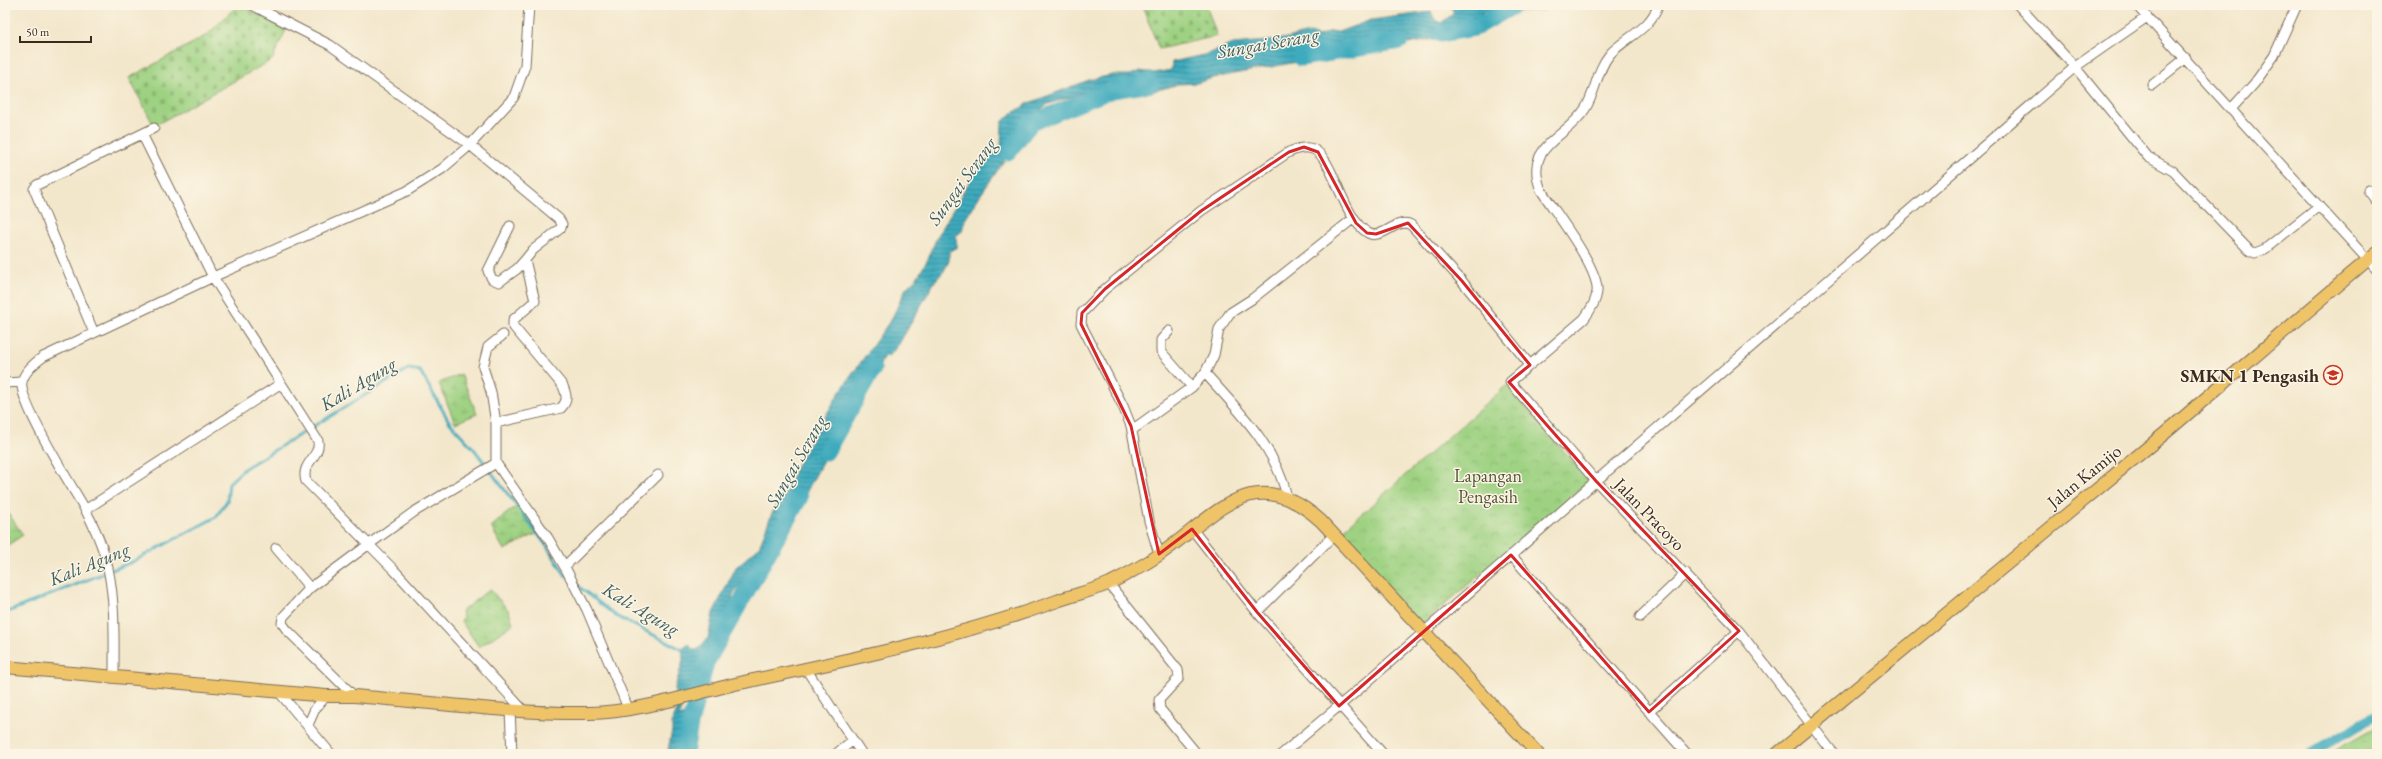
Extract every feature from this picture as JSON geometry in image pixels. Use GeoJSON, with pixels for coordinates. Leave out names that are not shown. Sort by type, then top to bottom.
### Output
{"type":"FeatureCollection","features":[{"type":"Feature","properties":{"kind":"main road","name":"Jalan Kamijo"},"geometry":{"type":"LineString","coordinates":[[1777,754],[2160,438],[2372,256]]}},
{"type":"Feature","properties":{"kind":"main road"},"geometry":{"type":"LineString","coordinates":[[5,667],[326,696],[354,696],[524,711],[591,713],[632,708],[890,650],[1012,618],[1109,584],[1159,554],[1212,513],[1240,497],[1262,493],[1287,497],[1306,507],[1334,535],[1538,754]]}},
{"type":"Feature","properties":{"kind":"street"},"geometry":{"type":"LineString","coordinates":[[252,5],[330,45],[470,145],[562,224],[561,228],[533,250],[525,260],[499,282],[492,279],[488,271],[510,226]]}},
{"type":"Feature","properties":{"kind":"street"},"geometry":{"type":"LineString","coordinates":[[114,677],[114,611],[107,566],[98,538],[85,510],[54,459],[34,419],[24,394],[22,382],[35,362],[43,357],[213,277],[408,191],[442,169],[470,145],[514,97],[525,66],[529,5]]}},
{"type":"Feature","properties":{"kind":"street"},"geometry":{"type":"LineString","coordinates":[[1658,5],[1656,12],[1648,23],[1610,55],[1599,71],[1586,108],[1579,118],[1544,149],[1537,160],[1536,178],[1540,190],[1584,256],[1596,280],[1597,291],[1593,307],[1584,319],[1511,383],[1596,481],[2075,67],[2147,17]]}},
{"type":"Feature","properties":{"kind":"street"},"geometry":{"type":"LineString","coordinates":[[2018,5],[2075,67],[2148,157],[2173,171],[2250,251],[2255,253],[2266,249],[2319,206]]}},
{"type":"Feature","properties":{"kind":"street"},"geometry":{"type":"LineString","coordinates":[[2136,5],[2186,58],[2319,206],[2372,256],[2377,270]]}},
{"type":"Feature","properties":{"kind":"street"},"geometry":{"type":"LineString","coordinates":[[2231,109],[2254,84],[2274,56],[2297,5]]}},
{"type":"Feature","properties":{"kind":"street"},"geometry":{"type":"LineString","coordinates":[[2152,85],[2186,58]]}},
{"type":"Feature","properties":{"kind":"street"},"geometry":{"type":"LineString","coordinates":[[94,333],[34,189],[37,185],[154,128]]}},
{"type":"Feature","properties":{"kind":"street"},"geometry":{"type":"LineString","coordinates":[[142,134],[213,277],[314,435],[319,447],[306,466],[304,473],[306,481],[524,711]]}},
{"type":"Feature","properties":{"kind":"street"},"geometry":{"type":"LineString","coordinates":[[1159,554],[1150,521],[1132,430],[1123,406],[1081,324],[1082,313],[1090,303],[1201,211],[1289,152],[1304,147],[1318,152],[1354,218],[1371,235],[1404,223],[1411,225],[1462,280],[1530,365]]}},
{"type":"Feature","properties":{"kind":"street"},"geometry":{"type":"LineString","coordinates":[[2368,190],[2377,202]]}},
{"type":"Feature","properties":{"kind":"street"},"geometry":{"type":"LineString","coordinates":[[1132,430],[1192,386],[1205,373],[1214,354],[1219,329],[1225,318],[1354,218]]}},
{"type":"Feature","properties":{"kind":"street"},"geometry":{"type":"LineString","coordinates":[[496,423],[561,408],[566,403],[567,395],[563,386],[513,326],[514,320],[535,301],[525,260]]}},
{"type":"Feature","properties":{"kind":"street"},"geometry":{"type":"LineString","coordinates":[[1169,331],[1161,340],[1161,350],[1192,386]]}},
{"type":"Feature","properties":{"kind":"street"},"geometry":{"type":"LineString","coordinates":[[503,335],[488,347],[484,356],[483,367],[491,392],[496,423],[495,464],[548,538],[566,569],[632,708]]}},
{"type":"Feature","properties":{"kind":"street"},"geometry":{"type":"LineString","coordinates":[[1205,373],[1252,427],[1274,458],[1283,478],[1287,497]]}},
{"type":"Feature","properties":{"kind":"street"},"geometry":{"type":"LineString","coordinates":[[5,383],[22,382]]}},
{"type":"Feature","properties":{"kind":"street"},"geometry":{"type":"LineString","coordinates":[[85,510],[280,384]]}},
{"type":"Feature","properties":{"kind":"street"},"geometry":{"type":"LineString","coordinates":[[354,696],[287,630],[282,623],[283,618],[310,588],[368,545],[414,512],[495,464]]}},
{"type":"Feature","properties":{"kind":"street"},"geometry":{"type":"LineString","coordinates":[[566,569],[658,475]]}},
{"type":"Feature","properties":{"kind":"street","name":"Jalan Pracoyo"},"geometry":{"type":"LineString","coordinates":[[1282,754],[1596,481],[1686,573],[1739,631],[1810,726],[1834,754]]}},
{"type":"Feature","properties":{"kind":"street"},"geometry":{"type":"LineString","coordinates":[[1192,529],[1257,612],[1338,706],[1383,754]]}},
{"type":"Feature","properties":{"kind":"street"},"geometry":{"type":"LineString","coordinates":[[1257,612],[1334,535]]}},
{"type":"Feature","properties":{"kind":"street"},"geometry":{"type":"LineString","coordinates":[[276,548],[310,588]]}},
{"type":"Feature","properties":{"kind":"street"},"geometry":{"type":"LineString","coordinates":[[1511,555],[1687,754]]}},
{"type":"Feature","properties":{"kind":"street"},"geometry":{"type":"LineString","coordinates":[[1640,617],[1686,573]]}},
{"type":"Feature","properties":{"kind":"street"},"geometry":{"type":"LineString","coordinates":[[1109,584],[1178,670],[1179,678],[1159,700],[1160,709],[1198,754]]}},
{"type":"Feature","properties":{"kind":"street"},"geometry":{"type":"LineString","coordinates":[[1649,712],[1739,631]]}},
{"type":"Feature","properties":{"kind":"street"},"geometry":{"type":"LineString","coordinates":[[806,669],[862,754]]}},
{"type":"Feature","properties":{"kind":"street"},"geometry":{"type":"LineString","coordinates":[[279,692],[331,754]]}},
{"type":"Feature","properties":{"kind":"street"},"geometry":{"type":"LineString","coordinates":[[308,725],[315,709],[326,696]]}},
{"type":"Feature","properties":{"kind":"street"},"geometry":{"type":"LineString","coordinates":[[510,710],[512,754]]}},
{"type":"Feature","properties":{"kind":"street"},"geometry":{"type":"LineString","coordinates":[[836,754],[853,740]]}},
{"type":"Feature","properties":{"kind":"highlighted area"},"geometry":{"type":"Polygon","coordinates":[[[1304,147],[1318,152],[1356,223],[1367,233],[1376,234],[1408,223],[1462,281],[1530,365],[1509,382],[1596,481],[1739,631],[1649,712],[1511,555],[1339,706],[1257,612],[1192,529],[1159,554],[1131,426],[1081,324],[1082,313],[1105,289],[1201,211],[1289,152],[1304,147]]]}},
{"type":"Feature","properties":{"kind":"green space"},"geometry":{"type":"Polygon","coordinates":[[[238,5],[287,28],[272,60],[154,126],[129,78],[207,35],[238,5]]]}},
{"type":"Feature","properties":{"kind":"green space"},"geometry":{"type":"Polygon","coordinates":[[[1142,5],[1206,5],[1217,36],[1159,49],[1142,5]]]}},
{"type":"Feature","properties":{"kind":"green space"},"geometry":{"type":"Polygon","coordinates":[[[461,374],[477,414],[455,423],[439,383],[461,374]]]}},
{"type":"Feature","properties":{"kind":"green space","name":"Lapangan Pengasih"},"geometry":{"type":"Polygon","coordinates":[[[1507,385],[1589,481],[1420,626],[1339,534],[1507,385]]]}},
{"type":"Feature","properties":{"kind":"green space"},"geometry":{"type":"Polygon","coordinates":[[[524,504],[542,531],[504,550],[491,527],[511,510],[524,504]]]}},
{"type":"Feature","properties":{"kind":"green space"},"geometry":{"type":"Polygon","coordinates":[[[5,508],[23,535],[5,547],[5,508]]]}},
{"type":"Feature","properties":{"kind":"green space"},"geometry":{"type":"Polygon","coordinates":[[[490,589],[509,611],[513,624],[479,647],[461,621],[463,617],[462,611],[490,589]]]}},
{"type":"Feature","properties":{"kind":"green space"},"geometry":{"type":"Polygon","coordinates":[[[2377,727],[2377,754],[2329,754],[2377,727]]]}},
{"type":"Feature","properties":{"kind":"water"},"geometry":{"type":"Polygon","coordinates":[[[1450,5],[1544,5],[1542,10],[1521,11],[1501,9],[1484,12],[1461,34],[1387,48],[1367,41],[1331,51],[1313,59],[1213,78],[1197,83],[1179,84],[1144,94],[1144,90],[1112,84],[1048,104],[1028,120],[1024,127],[1021,141],[1007,157],[965,220],[962,231],[956,236],[957,247],[949,252],[949,261],[944,271],[935,281],[899,344],[890,355],[883,357],[880,370],[858,392],[839,421],[836,437],[800,504],[768,540],[751,572],[733,594],[729,616],[713,637],[709,652],[708,666],[681,710],[679,717],[684,715],[687,737],[683,754],[667,754],[672,731],[672,722],[676,713],[675,688],[683,660],[682,649],[689,644],[692,649],[697,650],[708,638],[713,613],[736,567],[759,547],[772,513],[785,494],[798,463],[839,393],[892,318],[906,288],[917,278],[929,257],[936,239],[975,172],[984,159],[992,155],[1001,146],[1002,122],[1011,114],[1029,103],[1089,80],[1112,75],[1130,75],[1140,71],[1154,73],[1171,70],[1172,62],[1208,54],[1233,44],[1277,40],[1310,33],[1318,36],[1331,31],[1338,32],[1371,20],[1431,12],[1435,20],[1441,23],[1454,13],[1450,5]]]}},
{"type":"Feature","properties":{"kind":"waterway","name":"Sungai Serang"},"geometry":{"type":"LineString","coordinates":[[1441,34],[1475,28],[1515,5]]}},
{"type":"Feature","properties":{"kind":"waterway","name":"Sungai Serang"},"geometry":{"type":"LineString","coordinates":[[1301,58],[1400,41]]}},
{"type":"Feature","properties":{"kind":"waterway","name":"Sungai Serang"},"geometry":{"type":"LineString","coordinates":[[1008,152],[1031,123],[1112,90],[1151,84]]}},
{"type":"Feature","properties":{"kind":"waterway","name":"Kali Agung"},"geometry":{"type":"LineString","coordinates":[[5,613],[132,562],[216,517],[227,501],[229,483],[245,468],[408,369],[420,371],[450,423],[474,449],[546,545],[566,576]]}},
{"type":"Feature","properties":{"kind":"waterway","name":"Sungai Serang"},"geometry":{"type":"LineString","coordinates":[[826,452],[873,369]]}},
{"type":"Feature","properties":{"kind":"waterway","name":"Sungai Serang"},"geometry":{"type":"LineString","coordinates":[[685,754],[690,724],[706,663],[800,497]]}},
{"type":"Feature","properties":{"kind":"waterway","name":"Kali Agung"},"geometry":{"type":"LineString","coordinates":[[578,586],[616,616],[685,651]]}},
{"type":"Feature","properties":{"kind":"waterway"},"geometry":{"type":"LineString","coordinates":[[2310,754],[2377,715]]}},
{"type":"Feature","properties":{"kind":"place","name":"SMKN 1 Pengasih"},"geometry":{"type":"Point","coordinates":[2333,375]}}]}
